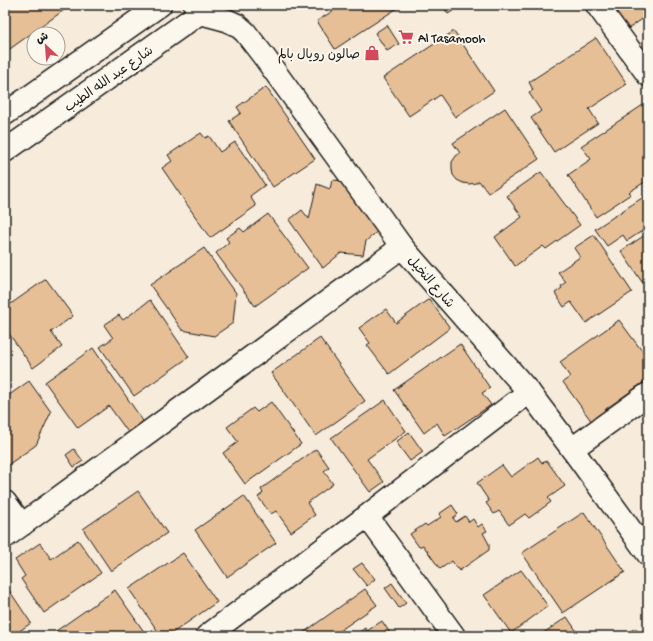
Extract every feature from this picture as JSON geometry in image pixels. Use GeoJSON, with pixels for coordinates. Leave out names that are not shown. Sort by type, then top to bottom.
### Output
{"type":"FeatureCollection","features":[{"type":"Feature","properties":{"kind":"street"},"geometry":{"type":"LineString","coordinates":[[5,114],[160,5]]}},
{"type":"Feature","properties":{"kind":"street"},"geometry":{"type":"LineString","coordinates":[[597,5],[648,75]]}},
{"type":"Feature","properties":{"kind":"street","name":"شارع عبد الله الطيب"},"geometry":{"type":"LineString","coordinates":[[5,151],[212,10]]}},
{"type":"Feature","properties":{"kind":"street","name":"شارع النخيل"},"geometry":{"type":"LineString","coordinates":[[212,10],[237,25],[245,32],[402,247],[528,392],[572,449],[648,554]]}},
{"type":"Feature","properties":{"kind":"street"},"geometry":{"type":"LineString","coordinates":[[5,502],[13,531],[402,247]]}},
{"type":"Feature","properties":{"kind":"street"},"geometry":{"type":"LineString","coordinates":[[207,636],[367,516],[528,392]]}},
{"type":"Feature","properties":{"kind":"street"},"geometry":{"type":"LineString","coordinates":[[572,449],[648,394]]}},
{"type":"Feature","properties":{"kind":"street"},"geometry":{"type":"LineString","coordinates":[[367,516],[454,636]]}},
{"type":"Feature","properties":{"kind":"building"},"geometry":{"type":"Polygon","coordinates":[[[5,5],[71,5],[42,26],[26,26],[26,37],[7,51],[5,48],[5,5]]]}},
{"type":"Feature","properties":{"kind":"building"},"geometry":{"type":"Polygon","coordinates":[[[342,5],[402,5],[335,49],[317,21],[342,5]]]}},
{"type":"Feature","properties":{"kind":"building"},"geometry":{"type":"Polygon","coordinates":[[[442,5],[462,5],[448,14],[442,5]]]}},
{"type":"Feature","properties":{"kind":"building"},"geometry":{"type":"Polygon","coordinates":[[[612,5],[648,5],[648,15],[628,29],[612,5]]]}},
{"type":"Feature","properties":{"kind":"building"},"geometry":{"type":"Polygon","coordinates":[[[387,25],[399,44],[387,51],[375,33],[387,25]]]}},
{"type":"Feature","properties":{"kind":"building"},"geometry":{"type":"Polygon","coordinates":[[[454,31],[494,91],[455,117],[440,95],[409,116],[383,78],[454,31]]]}},
{"type":"Feature","properties":{"kind":"building"},"geometry":{"type":"Polygon","coordinates":[[[596,38],[627,84],[589,109],[598,123],[554,152],[531,118],[541,111],[529,93],[533,90],[529,82],[596,38]]]}},
{"type":"Feature","properties":{"kind":"building"},"geometry":{"type":"Polygon","coordinates":[[[266,87],[315,159],[273,187],[229,121],[241,113],[237,107],[266,87]]]}},
{"type":"Feature","properties":{"kind":"building"},"geometry":{"type":"Polygon","coordinates":[[[643,105],[648,113],[648,180],[629,192],[631,194],[596,217],[568,175],[591,159],[581,146],[643,105]]]}},
{"type":"Feature","properties":{"kind":"building"},"geometry":{"type":"Polygon","coordinates":[[[505,108],[539,159],[488,193],[479,181],[469,184],[463,183],[457,180],[453,175],[452,162],[460,153],[453,143],[505,108]]]}},
{"type":"Feature","properties":{"kind":"building"},"geometry":{"type":"Polygon","coordinates":[[[201,133],[205,138],[209,136],[220,152],[235,142],[265,185],[250,196],[256,206],[210,238],[162,168],[172,161],[168,155],[201,133]]]}},
{"type":"Feature","properties":{"kind":"building"},"geometry":{"type":"Polygon","coordinates":[[[541,172],[580,225],[546,249],[543,246],[515,266],[495,237],[522,217],[507,196],[541,172]]]}},
{"type":"Feature","properties":{"kind":"building"},"geometry":{"type":"Polygon","coordinates":[[[332,180],[345,181],[379,230],[366,241],[363,255],[341,253],[323,268],[289,220],[302,210],[309,219],[317,184],[330,189],[332,180]]]}},
{"type":"Feature","properties":{"kind":"building"},"geometry":{"type":"Polygon","coordinates":[[[648,194],[648,219],[644,221],[648,227],[627,241],[623,235],[607,246],[595,229],[648,194]]]}},
{"type":"Feature","properties":{"kind":"building"},"geometry":{"type":"Polygon","coordinates":[[[268,214],[308,268],[255,306],[216,253],[229,242],[226,238],[240,228],[244,232],[268,214]]]}},
{"type":"Feature","properties":{"kind":"building"},"geometry":{"type":"Polygon","coordinates":[[[648,233],[648,278],[642,282],[621,251],[648,233]]]}},
{"type":"Feature","properties":{"kind":"building"},"geometry":{"type":"Polygon","coordinates":[[[594,235],[632,292],[586,323],[571,302],[564,307],[555,293],[562,288],[561,286],[566,282],[558,272],[580,257],[574,248],[594,235]]]}},
{"type":"Feature","properties":{"kind":"building"},"geometry":{"type":"Polygon","coordinates":[[[204,248],[236,293],[233,323],[214,336],[182,330],[150,285],[204,248]]]}},
{"type":"Feature","properties":{"kind":"building"},"geometry":{"type":"Polygon","coordinates":[[[46,279],[73,316],[51,332],[62,347],[33,368],[5,328],[5,308],[46,279]]]}},
{"type":"Feature","properties":{"kind":"building"},"geometry":{"type":"Polygon","coordinates":[[[429,299],[450,328],[389,374],[367,345],[370,343],[359,328],[386,309],[396,323],[429,299]]]}},
{"type":"Feature","properties":{"kind":"building"},"geometry":{"type":"Polygon","coordinates":[[[150,300],[189,357],[134,396],[100,347],[113,338],[104,325],[119,315],[123,320],[150,300]]]}},
{"type":"Feature","properties":{"kind":"building"},"geometry":{"type":"Polygon","coordinates":[[[619,320],[648,359],[648,379],[606,409],[608,411],[592,422],[563,382],[570,377],[560,362],[619,320]]]}},
{"type":"Feature","properties":{"kind":"building"},"geometry":{"type":"Polygon","coordinates":[[[320,338],[365,401],[316,436],[271,373],[320,338]]]}},
{"type":"Feature","properties":{"kind":"building"},"geometry":{"type":"Polygon","coordinates":[[[460,344],[490,388],[482,393],[491,405],[445,436],[437,423],[424,433],[394,390],[460,344]]]}},
{"type":"Feature","properties":{"kind":"building"},"geometry":{"type":"Polygon","coordinates":[[[93,348],[145,424],[130,435],[109,406],[78,428],[45,382],[93,348]]]}},
{"type":"Feature","properties":{"kind":"building"},"geometry":{"type":"Polygon","coordinates":[[[29,381],[51,412],[36,445],[5,467],[5,398],[29,381]]]}},
{"type":"Feature","properties":{"kind":"building"},"geometry":{"type":"Polygon","coordinates":[[[385,400],[406,431],[367,459],[384,482],[370,492],[331,438],[385,400]]]}},
{"type":"Feature","properties":{"kind":"building"},"geometry":{"type":"Polygon","coordinates":[[[271,402],[301,444],[245,484],[223,453],[238,442],[227,427],[253,408],[257,412],[271,402]]]}},
{"type":"Feature","properties":{"kind":"building"},"geometry":{"type":"Polygon","coordinates":[[[409,432],[423,452],[410,461],[396,442],[409,432]]]}},
{"type":"Feature","properties":{"kind":"building"},"geometry":{"type":"Polygon","coordinates":[[[74,449],[83,461],[74,467],[66,455],[74,449]]]}},
{"type":"Feature","properties":{"kind":"building"},"geometry":{"type":"Polygon","coordinates":[[[316,449],[329,467],[324,471],[333,484],[307,503],[315,515],[291,532],[276,511],[271,514],[258,497],[263,493],[261,489],[316,449]]]}},
{"type":"Feature","properties":{"kind":"building"},"geometry":{"type":"Polygon","coordinates":[[[538,457],[542,463],[547,461],[565,486],[548,498],[551,502],[529,518],[525,514],[509,525],[499,511],[494,514],[486,503],[489,501],[477,483],[502,465],[511,477],[538,457]]]}},
{"type":"Feature","properties":{"kind":"building"},"geometry":{"type":"Polygon","coordinates":[[[138,491],[167,533],[111,571],[83,529],[138,491]]]}},
{"type":"Feature","properties":{"kind":"building"},"geometry":{"type":"Polygon","coordinates":[[[244,496],[276,543],[227,577],[195,530],[244,496]]]}},
{"type":"Feature","properties":{"kind":"building"},"geometry":{"type":"Polygon","coordinates":[[[452,505],[458,514],[453,518],[456,522],[465,516],[469,522],[473,519],[478,527],[482,524],[487,531],[483,533],[489,544],[489,550],[459,571],[452,561],[440,569],[423,545],[419,547],[410,534],[425,524],[427,526],[441,517],[439,514],[452,505]]]}},
{"type":"Feature","properties":{"kind":"building"},"geometry":{"type":"Polygon","coordinates":[[[584,512],[625,572],[563,613],[522,553],[584,512]]]}},
{"type":"Feature","properties":{"kind":"building"},"geometry":{"type":"Polygon","coordinates":[[[78,540],[101,573],[44,613],[21,579],[25,576],[15,560],[40,543],[51,559],[78,540]]]}},
{"type":"Feature","properties":{"kind":"building"},"geometry":{"type":"Polygon","coordinates":[[[183,553],[217,602],[168,636],[161,636],[129,589],[183,553]]]}},
{"type":"Feature","properties":{"kind":"building"},"geometry":{"type":"Polygon","coordinates":[[[362,563],[375,579],[367,586],[353,569],[362,563]]]}},
{"type":"Feature","properties":{"kind":"building"},"geometry":{"type":"Polygon","coordinates":[[[521,570],[548,606],[511,633],[484,595],[521,570]]]}},
{"type":"Feature","properties":{"kind":"building"},"geometry":{"type":"Polygon","coordinates":[[[392,583],[406,603],[399,608],[385,588],[392,583]]]}},
{"type":"Feature","properties":{"kind":"building"},"geometry":{"type":"Polygon","coordinates":[[[7,587],[31,623],[12,636],[5,636],[5,588],[7,587]]]}},
{"type":"Feature","properties":{"kind":"building"},"geometry":{"type":"Polygon","coordinates":[[[365,589],[377,605],[332,636],[305,636],[303,633],[365,589]]]}},
{"type":"Feature","properties":{"kind":"building"},"geometry":{"type":"Polygon","coordinates":[[[115,590],[147,636],[59,636],[56,631],[115,590]]]}},
{"type":"Feature","properties":{"kind":"building"},"geometry":{"type":"Polygon","coordinates":[[[567,617],[580,636],[539,636],[567,617]]]}},
{"type":"Feature","properties":{"kind":"building"},"geometry":{"type":"Polygon","coordinates":[[[382,621],[392,636],[371,636],[367,631],[382,621]]]}},
{"type":"Feature","properties":{"kind":"building"},"geometry":{"type":"Polygon","coordinates":[[[365,628],[370,636],[354,636],[365,628]]]}},
{"type":"Feature","properties":{"kind":"building"},"geometry":{"type":"Polygon","coordinates":[[[635,628],[641,636],[625,635],[635,628]]]}},
{"type":"Feature","properties":{"kind":"place","name":"Al Tasamooh"},"geometry":{"type":"Point","coordinates":[406,37]}},
{"type":"Feature","properties":{"kind":"place","name":"صالون رويال بالم"},"geometry":{"type":"Point","coordinates":[372,53]}}]}
